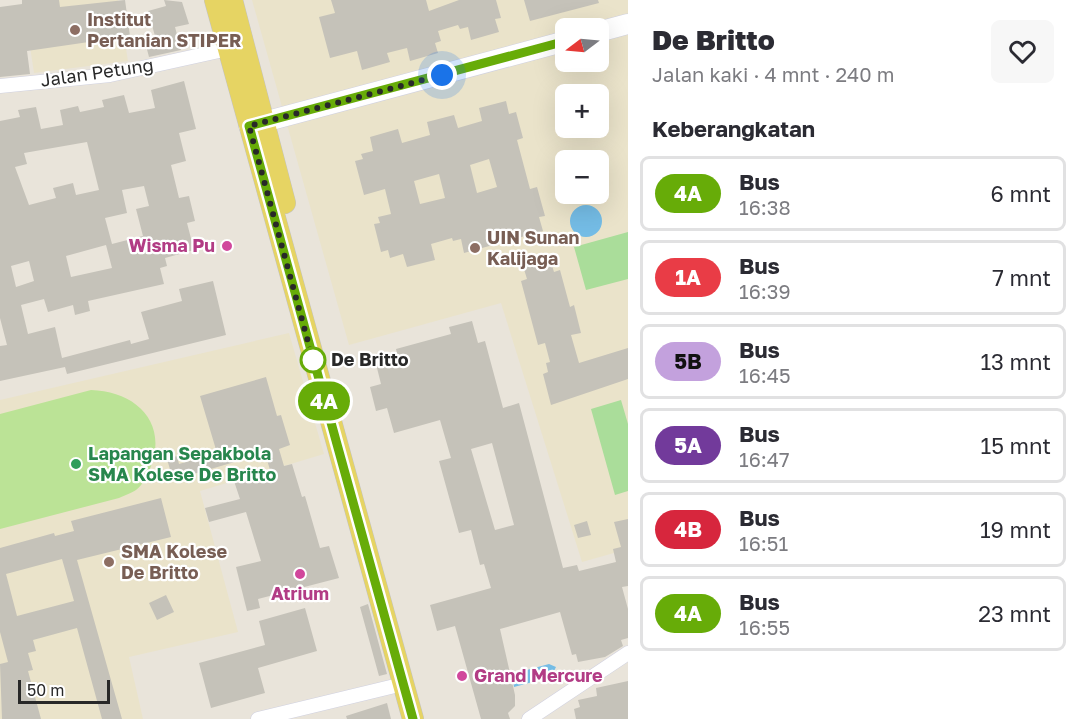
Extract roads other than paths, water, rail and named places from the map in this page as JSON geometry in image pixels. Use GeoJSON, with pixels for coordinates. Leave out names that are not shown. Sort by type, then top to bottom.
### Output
{"type":"FeatureCollection","features":[{"type":"Feature","properties":{"kind":"main road"},"geometry":{"type":"LineString","coordinates":[[215,0],[228,49],[256,124]]}},
{"type":"Feature","properties":{"kind":"main road"},"geometry":{"type":"LineString","coordinates":[[232,0],[256,124],[337,420],[412,719]]}},
{"type":"Feature","properties":{"kind":"main road"},"geometry":{"type":"LineString","coordinates":[[609,29],[628,24]]}},
{"type":"Feature","properties":{"kind":"main road"},"geometry":{"type":"LineString","coordinates":[[256,124],[555,44]]}},
{"type":"Feature","properties":{"kind":"main road"},"geometry":{"type":"LineString","coordinates":[[337,420],[427,719]]}},
{"type":"Feature","properties":{"kind":"street","name":"Jalan Petung"},"geometry":{"type":"LineString","coordinates":[[0,86],[110,75],[228,49]]}},
{"type":"Feature","properties":{"kind":"street"},"geometry":{"type":"LineString","coordinates":[[530,719],[628,653]]}},
{"type":"Feature","properties":{"kind":"street"},"geometry":{"type":"LineString","coordinates":[[258,719],[403,684]]}},
{"type":"Feature","properties":{"kind":"water"},"geometry":{"type":"Polygon","coordinates":[[[586,205],[597,210],[602,221],[597,232],[586,237],[575,232],[570,221],[575,210],[586,205]]]}},
{"type":"Feature","properties":{"kind":"water"},"geometry":{"type":"Polygon","coordinates":[[[549,664],[556,667],[551,677],[514,687],[512,674],[549,664]]]}},
{"type":"Feature","properties":{"kind":"place","name":"Institut Pertanian STIPER"},"geometry":{"type":"Point","coordinates":[75,30]}},
{"type":"Feature","properties":{"kind":"place","name":"Wisma Pu"},"geometry":{"type":"Point","coordinates":[227,246]}},
{"type":"Feature","properties":{"kind":"place","name":"UIN Sunan Kalijaga"},"geometry":{"type":"Point","coordinates":[475,248]}},
{"type":"Feature","properties":{"kind":"place","name":"De Britto"},"geometry":{"type":"Point","coordinates":[313,360]}},
{"type":"Feature","properties":{"kind":"place","name":"Lapangan Sepakbola SMA Kolese De Britto"},"geometry":{"type":"Point","coordinates":[76,464]}},
{"type":"Feature","properties":{"kind":"place","name":"SMA Kolese De Britto"},"geometry":{"type":"Point","coordinates":[109,562]}},
{"type":"Feature","properties":{"kind":"place","name":"Atrium"},"geometry":{"type":"Point","coordinates":[300,574]}},
{"type":"Feature","properties":{"kind":"place","name":"Grand Mercure"},"geometry":{"type":"Point","coordinates":[462,676]}}]}
